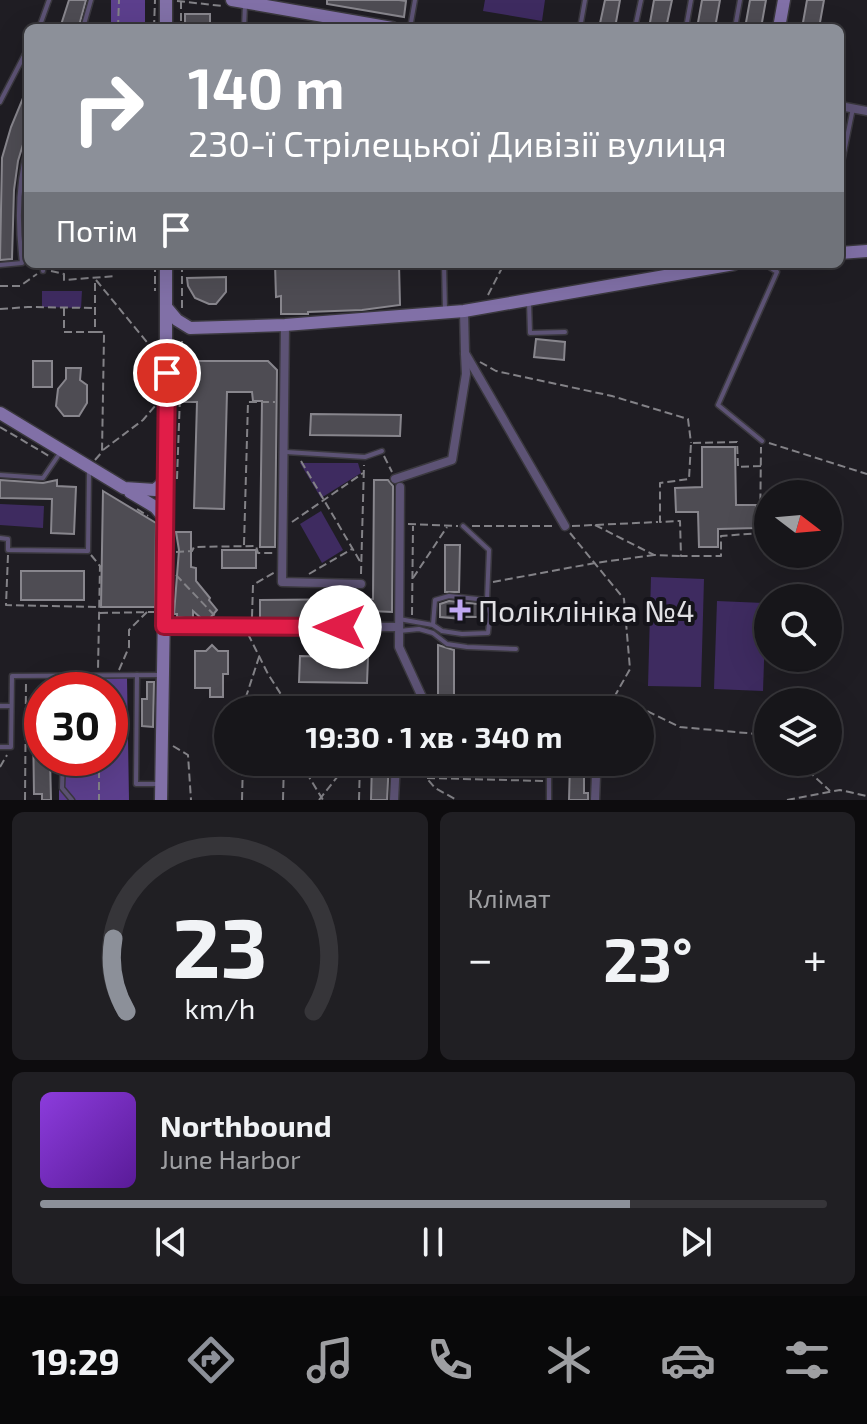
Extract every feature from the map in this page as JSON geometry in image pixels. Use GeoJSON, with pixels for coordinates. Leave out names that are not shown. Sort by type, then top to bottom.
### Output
{"type":"FeatureCollection","features":[{"type":"Feature","properties":{"kind":"street"},"geometry":{"type":"LineString","coordinates":[[166,0],[166,24]]}},
{"type":"Feature","properties":{"kind":"street"},"geometry":{"type":"LineString","coordinates":[[232,0],[360,24]]}},
{"type":"Feature","properties":{"kind":"street"},"geometry":{"type":"LineString","coordinates":[[780,24],[784,0]]}},
{"type":"Feature","properties":{"kind":"street"},"geometry":{"type":"LineString","coordinates":[[844,107],[867,111]]}},
{"type":"Feature","properties":{"kind":"street"},"geometry":{"type":"LineString","coordinates":[[844,253],[867,251]]}},
{"type":"Feature","properties":{"kind":"street"},"geometry":{"type":"LineString","coordinates":[[161,800],[164,611],[161,520],[166,480],[167,393],[161,353],[167,308],[166,268]]}},
{"type":"Feature","properties":{"kind":"street"},"geometry":{"type":"LineString","coordinates":[[167,308],[177,320],[186,323],[285,325],[464,311],[711,268]]}},
{"type":"Feature","properties":{"kind":"street"},"geometry":{"type":"LineString","coordinates":[[422,696],[399,647],[397,483],[452,460],[466,374],[464,311]]}},
{"type":"Feature","properties":{"kind":"street"},"geometry":{"type":"LineString","coordinates":[[161,353],[175,340],[186,323]]}},
{"type":"Feature","properties":{"kind":"street"},"geometry":{"type":"LineString","coordinates":[[285,325],[282,582],[361,584]]}},
{"type":"Feature","properties":{"kind":"street"},"geometry":{"type":"LineString","coordinates":[[465,353],[565,526]]}},
{"type":"Feature","properties":{"kind":"street"},"geometry":{"type":"LineString","coordinates":[[0,413],[59,455],[89,467],[155,507],[161,520]]}},
{"type":"Feature","properties":{"kind":"street"},"geometry":{"type":"LineString","coordinates":[[124,488],[155,490],[166,480]]}},
{"type":"Feature","properties":{"kind":"street"},"geometry":{"type":"LineString","coordinates":[[164,626],[399,626]]}},
{"type":"Feature","properties":{"kind":"street"},"geometry":{"type":"LineString","coordinates":[[394,800],[395,776]]}},
{"type":"Feature","properties":{"kind":"street"},"geometry":{"type":"LineString","coordinates":[[595,800],[596,776]]}},
{"type":"Feature","properties":{"kind":"lane"},"geometry":{"type":"LineString","coordinates":[[40,24],[49,0]]}},
{"type":"Feature","properties":{"kind":"lane"},"geometry":{"type":"LineString","coordinates":[[84,24],[91,0]]}},
{"type":"Feature","properties":{"kind":"lane"},"geometry":{"type":"LineString","coordinates":[[411,24],[415,0]]}},
{"type":"Feature","properties":{"kind":"lane"},"geometry":{"type":"LineString","coordinates":[[581,24],[585,0]]}},
{"type":"Feature","properties":{"kind":"lane"},"geometry":{"type":"LineString","coordinates":[[636,24],[641,0]]}},
{"type":"Feature","properties":{"kind":"lane"},"geometry":{"type":"LineString","coordinates":[[687,24],[691,0]]}},
{"type":"Feature","properties":{"kind":"lane"},"geometry":{"type":"LineString","coordinates":[[736,24],[740,0]]}},
{"type":"Feature","properties":{"kind":"lane"},"geometry":{"type":"LineString","coordinates":[[244,24],[246,3]]}},
{"type":"Feature","properties":{"kind":"lane"},"geometry":{"type":"LineString","coordinates":[[0,102],[24,56]]}},
{"type":"Feature","properties":{"kind":"lane"},"geometry":{"type":"LineString","coordinates":[[844,152],[853,108]]}},
{"type":"Feature","properties":{"kind":"lane"},"geometry":{"type":"LineString","coordinates":[[0,265],[22,263],[18,222],[24,166]]}},
{"type":"Feature","properties":{"kind":"lane"},"geometry":{"type":"LineString","coordinates":[[444,268],[445,313]]}},
{"type":"Feature","properties":{"kind":"lane"},"geometry":{"type":"LineString","coordinates":[[762,441],[718,405],[777,272],[771,268]]}},
{"type":"Feature","properties":{"kind":"lane"},"geometry":{"type":"LineString","coordinates":[[529,300],[530,333],[565,332]]}},
{"type":"Feature","properties":{"kind":"lane"},"geometry":{"type":"LineString","coordinates":[[283,452],[365,457],[382,451]]}},
{"type":"Feature","properties":{"kind":"lane"},"geometry":{"type":"LineString","coordinates":[[0,475],[43,478],[59,455]]}},
{"type":"Feature","properties":{"kind":"lane"},"geometry":{"type":"LineString","coordinates":[[0,538],[8,539],[8,550],[88,551],[89,467]]}},
{"type":"Feature","properties":{"kind":"lane"},"geometry":{"type":"LineString","coordinates":[[399,626],[412,621],[433,625],[442,631],[488,633],[489,550],[463,526]]}},
{"type":"Feature","properties":{"kind":"lane"},"geometry":{"type":"LineString","coordinates":[[433,625],[435,600],[449,596],[487,600]]}},
{"type":"Feature","properties":{"kind":"lane"},"geometry":{"type":"LineString","coordinates":[[399,626],[433,633],[447,644],[516,649]]}},
{"type":"Feature","properties":{"kind":"lane"},"geometry":{"type":"LineString","coordinates":[[128,675],[162,675]]}},
{"type":"Feature","properties":{"kind":"lane"},"geometry":{"type":"LineString","coordinates":[[137,675],[136,784],[161,784]]}},
{"type":"Feature","properties":{"kind":"lane"},"geometry":{"type":"LineString","coordinates":[[0,747],[11,747],[12,676],[24,676]]}},
{"type":"Feature","properties":{"kind":"lane"},"geometry":{"type":"LineString","coordinates":[[0,706],[11,706]]}},
{"type":"Feature","properties":{"kind":"lane"},"geometry":{"type":"LineString","coordinates":[[62,776],[62,788],[72,800]]}},
{"type":"Feature","properties":{"kind":"lane"},"geometry":{"type":"LineString","coordinates":[[549,776],[549,800]]}},
{"type":"Feature","properties":{"kind":"path"},"geometry":{"type":"LineString","coordinates":[[118,24],[119,0]]}},
{"type":"Feature","properties":{"kind":"path"},"geometry":{"type":"LineString","coordinates":[[154,24],[155,0]]}},
{"type":"Feature","properties":{"kind":"path"},"geometry":{"type":"LineString","coordinates":[[181,0],[181,24]]}},
{"type":"Feature","properties":{"kind":"path"},"geometry":{"type":"LineString","coordinates":[[182,268],[186,323]]}},
{"type":"Feature","properties":{"kind":"path"},"geometry":{"type":"LineString","coordinates":[[481,308],[502,268]]}},
{"type":"Feature","properties":{"kind":"path"},"geometry":{"type":"LineString","coordinates":[[0,286],[20,286],[32,280],[39,271],[58,271],[58,274],[64,274],[64,280],[116,276]]}},
{"type":"Feature","properties":{"kind":"path"},"geometry":{"type":"LineString","coordinates":[[95,279],[95,332]]}},
{"type":"Feature","properties":{"kind":"path"},"geometry":{"type":"LineString","coordinates":[[95,279],[161,353]]}},
{"type":"Feature","properties":{"kind":"path"},"geometry":{"type":"LineString","coordinates":[[64,308],[64,332],[104,332],[102,452]]}},
{"type":"Feature","properties":{"kind":"path"},"geometry":{"type":"LineString","coordinates":[[0,309],[95,308]]}},
{"type":"Feature","properties":{"kind":"path"},"geometry":{"type":"LineString","coordinates":[[465,353],[496,371],[612,396],[688,419],[691,443],[689,479],[660,483],[660,522]]}},
{"type":"Feature","properties":{"kind":"path"},"geometry":{"type":"LineString","coordinates":[[89,467],[108,444],[143,420],[167,393]]}},
{"type":"Feature","properties":{"kind":"path"},"geometry":{"type":"LineString","coordinates":[[244,545],[248,402],[284,402]]}},
{"type":"Feature","properties":{"kind":"path"},"geometry":{"type":"LineString","coordinates":[[0,427],[59,455]]}},
{"type":"Feature","properties":{"kind":"path"},"geometry":{"type":"LineString","coordinates":[[490,582],[654,555],[721,556],[721,536],[760,533],[762,441],[867,474]]}},
{"type":"Feature","properties":{"kind":"path"},"geometry":{"type":"LineString","coordinates":[[691,443],[737,442],[738,467],[761,466]]}},
{"type":"Feature","properties":{"kind":"path"},"geometry":{"type":"LineString","coordinates":[[382,451],[397,483]]}},
{"type":"Feature","properties":{"kind":"path"},"geometry":{"type":"LineString","coordinates":[[296,453],[361,563]]}},
{"type":"Feature","properties":{"kind":"path"},"geometry":{"type":"LineString","coordinates":[[361,584],[365,457]]}},
{"type":"Feature","properties":{"kind":"path"},"geometry":{"type":"LineString","coordinates":[[282,528],[364,473]]}},
{"type":"Feature","properties":{"kind":"path"},"geometry":{"type":"LineString","coordinates":[[129,504],[161,520]]}},
{"type":"Feature","properties":{"kind":"path"},"geometry":{"type":"LineString","coordinates":[[399,524],[565,526],[680,521],[681,556]]}},
{"type":"Feature","properties":{"kind":"path"},"geometry":{"type":"LineString","coordinates":[[412,621],[413,524]]}},
{"type":"Feature","properties":{"kind":"path"},"geometry":{"type":"LineString","coordinates":[[594,525],[654,555]]}},
{"type":"Feature","properties":{"kind":"path"},"geometry":{"type":"LineString","coordinates":[[412,578],[448,526]]}},
{"type":"Feature","properties":{"kind":"path"},"geometry":{"type":"LineString","coordinates":[[565,526],[624,599],[630,669],[615,696]]}},
{"type":"Feature","properties":{"kind":"path"},"geometry":{"type":"LineString","coordinates":[[175,552],[192,551],[194,547],[244,545],[256,546],[258,553],[282,553]]}},
{"type":"Feature","properties":{"kind":"path"},"geometry":{"type":"LineString","coordinates":[[295,582],[353,549]]}},
{"type":"Feature","properties":{"kind":"path"},"geometry":{"type":"LineString","coordinates":[[6,605],[8,550]]}},
{"type":"Feature","properties":{"kind":"path"},"geometry":{"type":"LineString","coordinates":[[88,551],[100,566],[98,672]]}},
{"type":"Feature","properties":{"kind":"path"},"geometry":{"type":"LineString","coordinates":[[282,567],[253,585],[248,626],[259,657],[282,696]]}},
{"type":"Feature","properties":{"kind":"path"},"geometry":{"type":"LineString","coordinates":[[174,573],[225,626]]}},
{"type":"Feature","properties":{"kind":"path"},"geometry":{"type":"LineString","coordinates":[[0,610],[6,605],[99,607]]}},
{"type":"Feature","properties":{"kind":"path"},"geometry":{"type":"LineString","coordinates":[[99,613],[164,611]]}},
{"type":"Feature","properties":{"kind":"path"},"geometry":{"type":"LineString","coordinates":[[118,672],[129,647],[129,630],[147,612]]}},
{"type":"Feature","properties":{"kind":"path"},"geometry":{"type":"LineString","coordinates":[[246,696],[259,657]]}},
{"type":"Feature","properties":{"kind":"path"},"geometry":{"type":"LineString","coordinates":[[654,714],[680,727],[754,734]]}},
{"type":"Feature","properties":{"kind":"path"},"geometry":{"type":"LineString","coordinates":[[161,740],[188,755],[191,800]]}},
{"type":"Feature","properties":{"kind":"path"},"geometry":{"type":"LineString","coordinates":[[0,767],[11,747]]}},
{"type":"Feature","properties":{"kind":"path"},"geometry":{"type":"LineString","coordinates":[[25,776],[25,800]]}},
{"type":"Feature","properties":{"kind":"path"},"geometry":{"type":"LineString","coordinates":[[99,776],[99,800]]}},
{"type":"Feature","properties":{"kind":"path"},"geometry":{"type":"LineString","coordinates":[[242,800],[243,776]]}},
{"type":"Feature","properties":{"kind":"path"},"geometry":{"type":"LineString","coordinates":[[283,800],[284,776]]}},
{"type":"Feature","properties":{"kind":"path"},"geometry":{"type":"LineString","coordinates":[[308,776],[321,799],[338,776]]}},
{"type":"Feature","properties":{"kind":"path"},"geometry":{"type":"LineString","coordinates":[[359,800],[360,776]]}},
{"type":"Feature","properties":{"kind":"path"},"geometry":{"type":"LineString","coordinates":[[813,776],[830,792]]}},
{"type":"Feature","properties":{"kind":"path"},"geometry":{"type":"LineString","coordinates":[[427,778],[549,781]]}},
{"type":"Feature","properties":{"kind":"path"},"geometry":{"type":"LineString","coordinates":[[427,778],[435,788],[457,800]]}},
{"type":"Feature","properties":{"kind":"path"},"geometry":{"type":"LineString","coordinates":[[787,800],[840,790],[867,796]]}},
{"type":"Feature","properties":{"kind":"shaded area"},"geometry":{"type":"Polygon","coordinates":[[[111,0],[145,0],[145,24],[111,24],[111,0]]]}},
{"type":"Feature","properties":{"kind":"shaded area"},"geometry":{"type":"Polygon","coordinates":[[[485,0],[545,0],[542,21],[483,11],[485,0]]]}},
{"type":"Feature","properties":{"kind":"shaded area"},"geometry":{"type":"Polygon","coordinates":[[[42,291],[82,291],[81,308],[42,307],[42,291]]]}},
{"type":"Feature","properties":{"kind":"shaded area"},"geometry":{"type":"Polygon","coordinates":[[[300,463],[358,463],[361,473],[321,498],[300,463]]]}},
{"type":"Feature","properties":{"kind":"shaded area"},"geometry":{"type":"Polygon","coordinates":[[[0,504],[44,506],[43,528],[0,525],[0,504]]]}},
{"type":"Feature","properties":{"kind":"shaded area"},"geometry":{"type":"Polygon","coordinates":[[[321,511],[343,550],[322,563],[300,524],[321,511]]]}},
{"type":"Feature","properties":{"kind":"shaded area"},"geometry":{"type":"Polygon","coordinates":[[[651,577],[704,579],[701,687],[648,686],[651,577]]]}},
{"type":"Feature","properties":{"kind":"shaded area"},"geometry":{"type":"Polygon","coordinates":[[[717,601],[754,603],[754,672],[764,672],[763,688],[754,688],[754,691],[714,689],[717,601]]]}},
{"type":"Feature","properties":{"kind":"shaded area"},"geometry":{"type":"Polygon","coordinates":[[[128,739],[129,800],[59,800],[59,776],[128,776],[128,739]]]}},
{"type":"Feature","properties":{"kind":"building"},"geometry":{"type":"Polygon","coordinates":[[[69,0],[86,0],[79,24],[61,24],[69,0]]]}},
{"type":"Feature","properties":{"kind":"building"},"geometry":{"type":"Polygon","coordinates":[[[327,0],[406,1],[404,17],[327,4],[327,0]]]}},
{"type":"Feature","properties":{"kind":"building"},"geometry":{"type":"Polygon","coordinates":[[[605,0],[620,0],[616,24],[600,24],[605,0]]]}},
{"type":"Feature","properties":{"kind":"building"},"geometry":{"type":"Polygon","coordinates":[[[654,0],[672,0],[667,24],[650,24],[654,0]]]}},
{"type":"Feature","properties":{"kind":"building"},"geometry":{"type":"Polygon","coordinates":[[[702,0],[720,0],[716,24],[698,24],[702,0]]]}},
{"type":"Feature","properties":{"kind":"building"},"geometry":{"type":"Polygon","coordinates":[[[750,0],[766,0],[762,24],[746,24],[750,0]]]}},
{"type":"Feature","properties":{"kind":"building"},"geometry":{"type":"Polygon","coordinates":[[[807,0],[824,0],[820,24],[803,24],[807,0]]]}},
{"type":"Feature","properties":{"kind":"building"},"geometry":{"type":"Polygon","coordinates":[[[185,14],[210,14],[210,24],[185,24],[185,14]]]}},
{"type":"Feature","properties":{"kind":"building"},"geometry":{"type":"Polygon","coordinates":[[[24,96],[24,141],[14,190],[12,259],[0,260],[2,158],[24,96]]]}},
{"type":"Feature","properties":{"kind":"building"},"geometry":{"type":"Polygon","coordinates":[[[275,268],[399,268],[400,305],[281,314],[281,296],[276,297],[275,268]]]}},
{"type":"Feature","properties":{"kind":"building"},"geometry":{"type":"Polygon","coordinates":[[[226,277],[226,292],[216,304],[195,298],[188,286],[187,278],[226,277]]]}},
{"type":"Feature","properties":{"kind":"building"},"geometry":{"type":"Polygon","coordinates":[[[536,339],[565,342],[564,360],[534,357],[536,339]]]}},
{"type":"Feature","properties":{"kind":"building"},"geometry":{"type":"Polygon","coordinates":[[[33,361],[52,361],[52,387],[33,387],[33,361]]]}},
{"type":"Feature","properties":{"kind":"building"},"geometry":{"type":"Polygon","coordinates":[[[197,361],[268,361],[277,370],[275,547],[260,547],[262,401],[253,401],[252,392],[227,392],[224,509],[194,508],[197,402],[183,402],[183,376],[197,361]]]}},
{"type":"Feature","properties":{"kind":"building"},"geometry":{"type":"Polygon","coordinates":[[[66,368],[81,368],[80,380],[87,385],[87,403],[79,416],[64,416],[56,406],[58,389],[66,379],[66,368]]]}},
{"type":"Feature","properties":{"kind":"building"},"geometry":{"type":"Polygon","coordinates":[[[311,414],[401,415],[400,436],[310,435],[311,414]]]}},
{"type":"Feature","properties":{"kind":"building"},"geometry":{"type":"Polygon","coordinates":[[[702,447],[735,447],[736,505],[754,505],[754,528],[718,529],[718,547],[699,547],[698,512],[676,512],[675,488],[702,487],[702,447]]]}},
{"type":"Feature","properties":{"kind":"building"},"geometry":{"type":"Polygon","coordinates":[[[0,480],[43,483],[57,480],[57,486],[76,487],[74,534],[51,533],[52,499],[0,498],[0,480]]]}},
{"type":"Feature","properties":{"kind":"building"},"geometry":{"type":"Polygon","coordinates":[[[374,480],[388,480],[393,486],[392,612],[370,611],[370,617],[260,619],[260,600],[373,599],[374,480]]]}},
{"type":"Feature","properties":{"kind":"building"},"geometry":{"type":"Polygon","coordinates":[[[103,491],[156,523],[155,607],[101,607],[103,491]]]}},
{"type":"Feature","properties":{"kind":"building"},"geometry":{"type":"Polygon","coordinates":[[[176,532],[191,532],[191,567],[196,568],[196,581],[217,610],[212,619],[202,619],[193,611],[193,619],[174,614],[179,550],[176,532]]]}},
{"type":"Feature","properties":{"kind":"building"},"geometry":{"type":"Polygon","coordinates":[[[445,545],[460,545],[459,592],[445,592],[445,545]]]}},
{"type":"Feature","properties":{"kind":"building"},"geometry":{"type":"Polygon","coordinates":[[[222,550],[256,550],[256,568],[222,568],[222,550]]]}},
{"type":"Feature","properties":{"kind":"building"},"geometry":{"type":"Polygon","coordinates":[[[21,571],[84,571],[84,600],[21,600],[21,571]]]}},
{"type":"Feature","properties":{"kind":"building"},"geometry":{"type":"Polygon","coordinates":[[[449,601],[478,604],[478,617],[440,617],[440,604],[449,601]]]}},
{"type":"Feature","properties":{"kind":"building"},"geometry":{"type":"Polygon","coordinates":[[[212,645],[218,651],[228,651],[228,674],[223,674],[223,696],[210,697],[210,688],[195,688],[195,651],[206,651],[212,645]]]}},
{"type":"Feature","properties":{"kind":"building"},"geometry":{"type":"Polygon","coordinates":[[[438,645],[454,650],[454,695],[438,695],[438,645]]]}},
{"type":"Feature","properties":{"kind":"building"},"geometry":{"type":"Polygon","coordinates":[[[300,656],[368,658],[367,683],[299,682],[300,656]]]}},
{"type":"Feature","properties":{"kind":"building"},"geometry":{"type":"Polygon","coordinates":[[[147,682],[154,682],[153,727],[142,726],[142,699],[147,699],[147,682]]]}},
{"type":"Feature","properties":{"kind":"building"},"geometry":{"type":"Polygon","coordinates":[[[34,776],[50,776],[51,800],[42,800],[42,794],[34,794],[34,776]]]}},
{"type":"Feature","properties":{"kind":"building"},"geometry":{"type":"Polygon","coordinates":[[[372,776],[388,776],[387,800],[371,800],[372,776]]]}},
{"type":"Feature","properties":{"kind":"building"},"geometry":{"type":"Polygon","coordinates":[[[570,776],[584,776],[584,793],[588,793],[588,800],[569,800],[570,776]]]}},
{"type":"Feature","properties":{"kind":"place","name":"Поліклініка №4"},"geometry":{"type":"Point","coordinates":[460,610]}},
{"type":"Feature","properties":{"kind":"route"},"geometry":{"type":"LineString","coordinates":[[167,373],[164,626],[340,627]]}}]}
